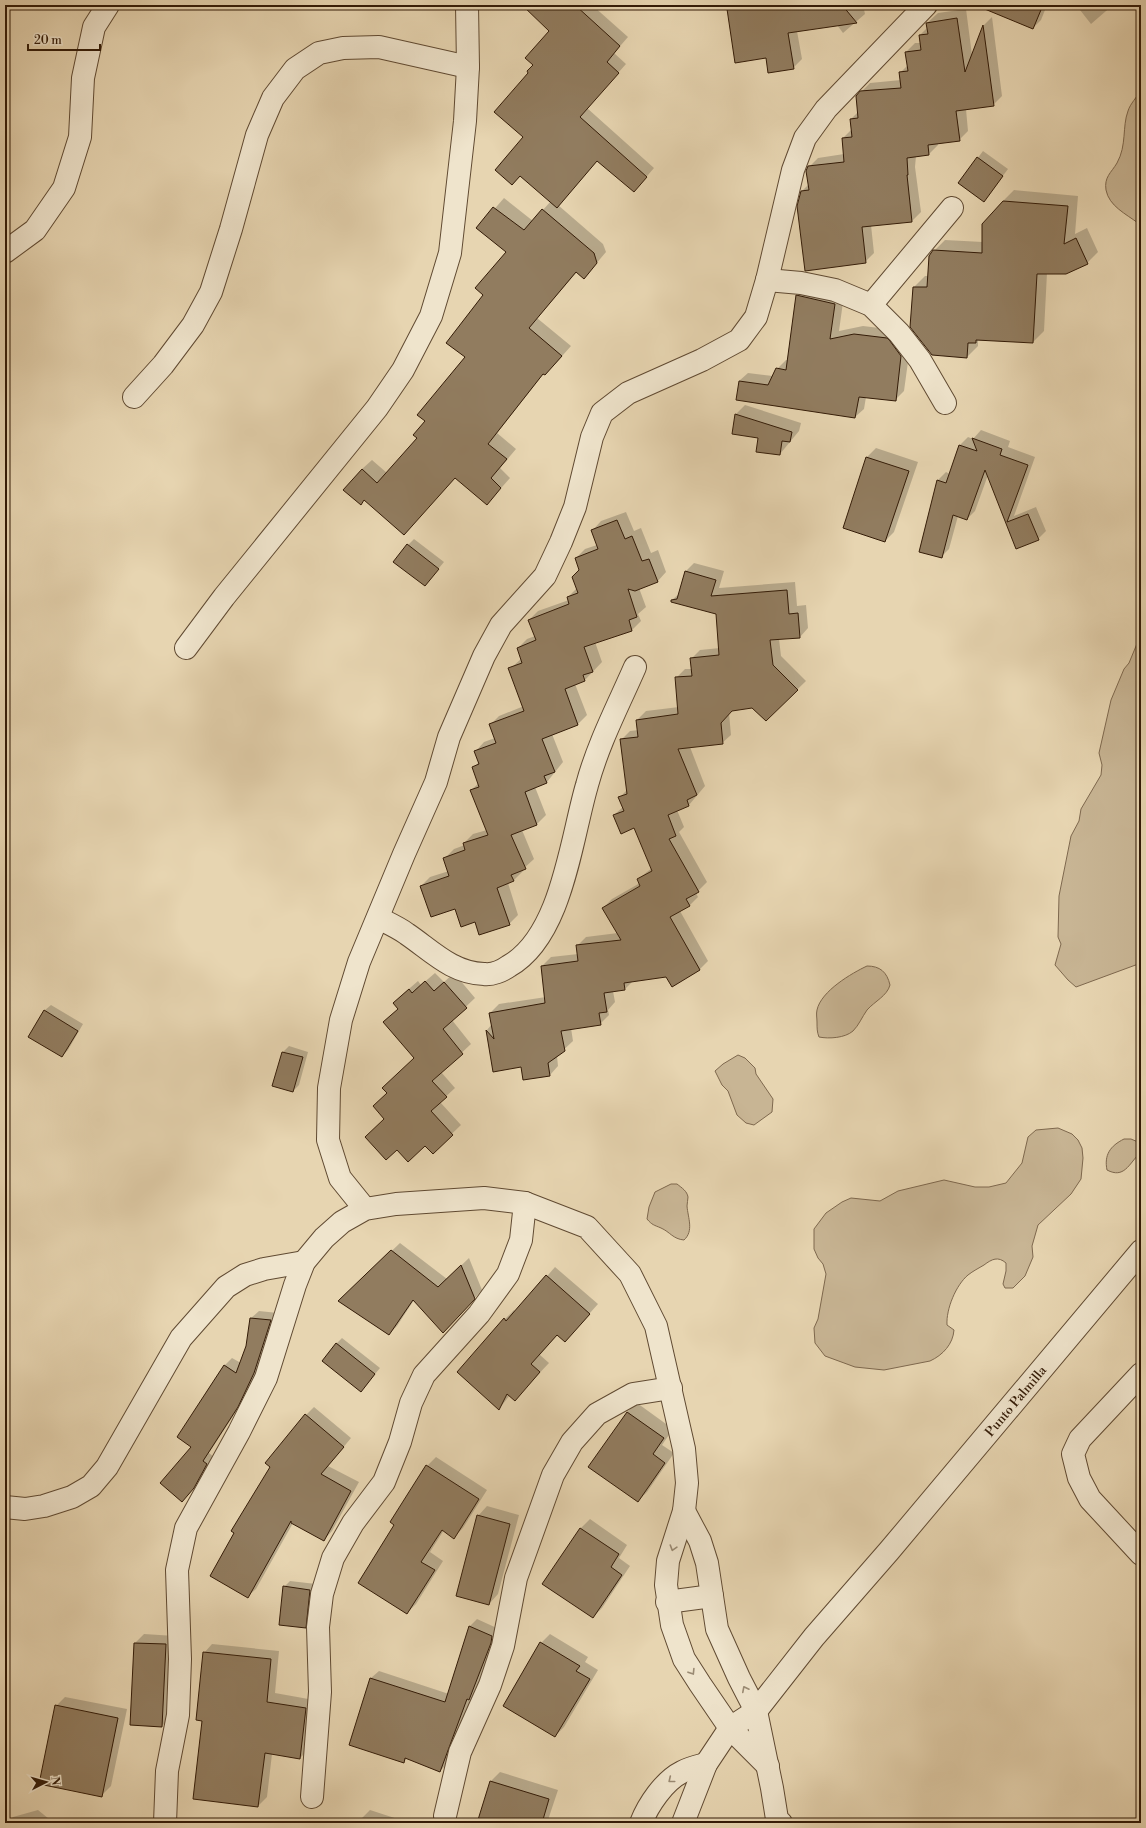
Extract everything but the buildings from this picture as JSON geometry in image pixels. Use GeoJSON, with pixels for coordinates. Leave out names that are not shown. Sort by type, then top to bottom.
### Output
{"type":"FeatureCollection","features":[{"type":"Feature","properties":{"kind":"street"},"geometry":{"type":"LineString","coordinates":[[5,252],[35,230],[64,188],[80,137],[83,78],[94,27],[108,5]]}},
{"type":"Feature","properties":{"kind":"street"},"geometry":{"type":"LineString","coordinates":[[186,648],[224,597],[377,408],[403,370],[431,316],[450,253],[465,122],[468,67],[467,5]]}},
{"type":"Feature","properties":{"kind":"street"},"geometry":{"type":"LineString","coordinates":[[365,1209],[340,1178],[328,1140],[329,1088],[341,1020],[359,962],[436,782],[449,737],[484,656],[501,625],[545,576],[561,542],[575,506],[592,437],[602,413],[628,393],[702,360],[739,340],[756,317],[767,280],[793,170],[805,138],[826,109],[926,5]]}},
{"type":"Feature","properties":{"kind":"street"},"geometry":{"type":"LineString","coordinates":[[134,397],[162,365],[193,325],[211,292],[231,229],[257,134],[273,98],[295,69],[319,53],[343,48],[380,47],[468,67]]}},
{"type":"Feature","properties":{"kind":"street"},"geometry":{"type":"LineString","coordinates":[[871,305],[952,208]]}},
{"type":"Feature","properties":{"kind":"street"},"geometry":{"type":"LineString","coordinates":[[767,280],[801,283],[835,290],[871,305],[898,333],[920,360],[945,403]]}},
{"type":"Feature","properties":{"kind":"street"},"geometry":{"type":"LineString","coordinates":[[378,918],[406,933],[444,962],[462,971],[485,974],[502,970],[518,961],[533,946],[545,928],[557,899],[568,864],[587,784],[611,718],[635,667]]}},
{"type":"Feature","properties":{"kind":"street"},"geometry":{"type":"LineString","coordinates":[[165,1823],[167,1771],[178,1715],[180,1659],[177,1570],[186,1528],[239,1432],[266,1378],[295,1285],[304,1262],[324,1238],[342,1222],[365,1209],[396,1204],[484,1198],[525,1203],[587,1227],[630,1274],[656,1326],[684,1449],[687,1484],[684,1511],[668,1561],[666,1585],[667,1602],[678,1644],[684,1659],[730,1728],[768,1766]]}},
{"type":"Feature","properties":{"kind":"street"},"geometry":{"type":"LineString","coordinates":[[312,1797],[320,1692],[318,1627],[322,1594],[333,1558],[353,1523],[384,1482],[400,1442],[411,1403],[424,1375],[479,1314],[508,1274],[521,1240],[525,1203]]}},
{"type":"Feature","properties":{"kind":"street","name":"Punto Palmilla"},"geometry":{"type":"LineString","coordinates":[[730,1728],[756,1710],[814,1636],[890,1552],[1141,1251]]}},
{"type":"Feature","properties":{"kind":"street"},"geometry":{"type":"LineString","coordinates":[[5,1507],[25,1510],[44,1506],[72,1497],[91,1486],[107,1467],[181,1338],[226,1287],[245,1275],[264,1269],[304,1262]]}},
{"type":"Feature","properties":{"kind":"street"},"geometry":{"type":"LineString","coordinates":[[1141,1374],[1080,1439],[1073,1454],[1079,1478],[1090,1499],[1141,1554]]}},
{"type":"Feature","properties":{"kind":"street"},"geometry":{"type":"LineString","coordinates":[[445,1816],[460,1752],[490,1685],[503,1646],[516,1578],[554,1475],[572,1442],[597,1414],[633,1394],[671,1388]]}},
{"type":"Feature","properties":{"kind":"street"},"geometry":{"type":"LineString","coordinates":[[684,1511],[700,1542],[706,1563],[718,1629],[739,1678],[756,1710],[777,1819],[781,1823]]}},
{"type":"Feature","properties":{"kind":"street"},"geometry":{"type":"LineString","coordinates":[[667,1602],[712,1596]]}},
{"type":"Feature","properties":{"kind":"street"},"geometry":{"type":"LineString","coordinates":[[683,1823],[706,1764],[730,1728]]}},
{"type":"Feature","properties":{"kind":"street"},"geometry":{"type":"LineString","coordinates":[[641,1823],[652,1802],[666,1784],[682,1772],[706,1764]]}},
{"type":"Feature","properties":{"kind":"shaded area"},"geometry":{"type":"Polygon","coordinates":[[[1141,90],[1141,223],[1138,223],[1114,205],[1108,196],[1106,182],[1108,175],[1117,163],[1122,150],[1126,117],[1129,108],[1141,90]]]}},
{"type":"Feature","properties":{"kind":"shaded area"},"geometry":{"type":"Polygon","coordinates":[[[1141,634],[1141,963],[1076,987],[1055,965],[1061,944],[1058,937],[1059,896],[1071,836],[1079,821],[1081,809],[1101,775],[1102,765],[1099,753],[1111,700],[1141,634]]]}},
{"type":"Feature","properties":{"kind":"shaded area"},"geometry":{"type":"Polygon","coordinates":[[[867,966],[876,967],[885,973],[890,985],[884,995],[867,1010],[857,1026],[850,1033],[837,1037],[819,1037],[817,1030],[817,1010],[824,996],[853,973],[867,966]]]}},
{"type":"Feature","properties":{"kind":"shaded area"},"geometry":{"type":"Polygon","coordinates":[[[738,1055],[745,1058],[755,1068],[756,1074],[773,1099],[772,1112],[754,1125],[746,1123],[737,1115],[728,1091],[722,1085],[715,1071],[738,1055]]]}},
{"type":"Feature","properties":{"kind":"shaded area"},"geometry":{"type":"Polygon","coordinates":[[[1058,1128],[1072,1134],[1078,1140],[1082,1148],[1083,1158],[1081,1179],[1071,1194],[1038,1225],[1032,1246],[1033,1257],[1025,1276],[1013,1288],[1005,1288],[1003,1284],[1006,1263],[998,1259],[992,1260],[968,1275],[956,1291],[948,1312],[947,1325],[954,1330],[952,1340],[939,1356],[930,1361],[884,1370],[855,1367],[825,1356],[815,1343],[814,1328],[818,1319],[826,1274],[823,1264],[818,1258],[814,1249],[814,1229],[826,1213],[842,1202],[851,1198],[880,1201],[898,1191],[944,1180],[975,1187],[989,1187],[1006,1183],[1022,1163],[1028,1137],[1036,1130],[1058,1128]]]}},
{"type":"Feature","properties":{"kind":"shaded area"},"geometry":{"type":"Polygon","coordinates":[[[1124,1139],[1131,1139],[1138,1142],[1139,1154],[1122,1172],[1118,1173],[1107,1170],[1107,1155],[1115,1145],[1124,1139]]]}},
{"type":"Feature","properties":{"kind":"shaded area"},"geometry":{"type":"Polygon","coordinates":[[[671,1184],[677,1184],[685,1191],[688,1197],[687,1206],[690,1228],[689,1233],[684,1240],[674,1237],[652,1224],[647,1219],[649,1207],[655,1192],[671,1184]]]}}]}
